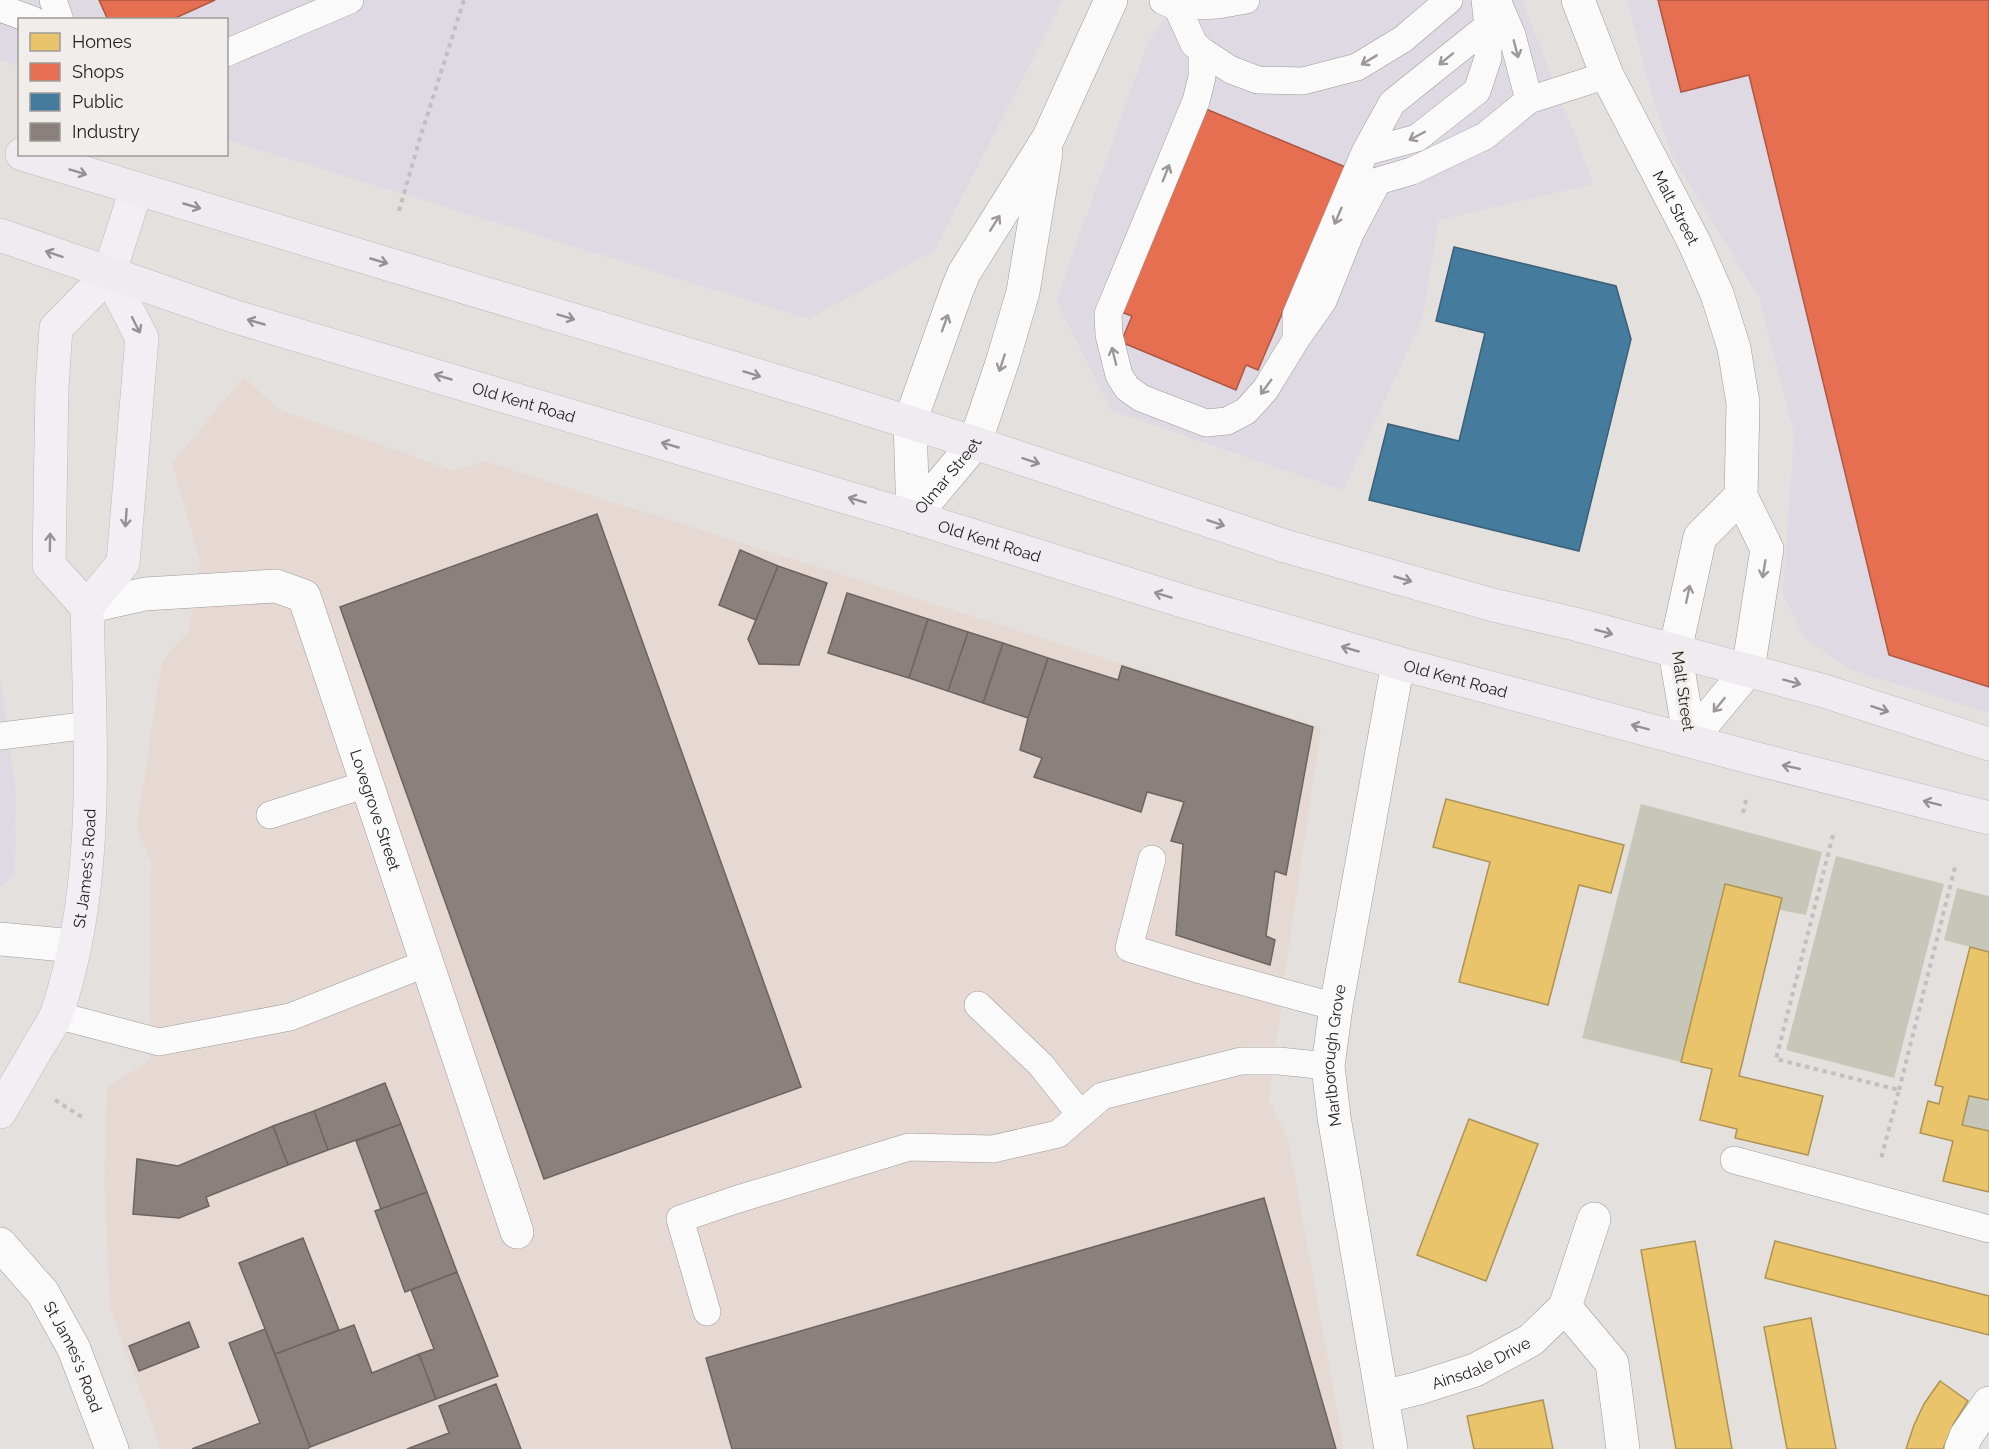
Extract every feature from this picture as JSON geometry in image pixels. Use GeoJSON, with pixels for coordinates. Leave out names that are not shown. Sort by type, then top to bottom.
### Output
{"type":"FeatureCollection","features":[{"type":"Feature","properties":{"kind":"highway"},"geometry":{"type":"LineString","coordinates":[[0,147],[18,153]]}},
{"type":"Feature","properties":{"kind":"highway"},"geometry":{"type":"LineString","coordinates":[[27,156],[910,422],[1285,546],[1493,604],[1824,691],[1989,744]]}},
{"type":"Feature","properties":{"kind":"highway","name":"Old Kent Road"},"geometry":{"type":"LineString","coordinates":[[0,235],[236,317],[913,517],[1189,603],[1398,663],[1989,818]]}},
{"type":"Feature","properties":{"kind":"main road"},"geometry":{"type":"LineString","coordinates":[[109,273],[142,338],[123,563],[87,607],[50,565],[53,375],[56,328],[109,273],[136,190]]}},
{"type":"Feature","properties":{"kind":"main road","name":"St James's Road"},"geometry":{"type":"LineString","coordinates":[[0,1112],[56,1015],[74,946],[85,884],[89,819],[90,725],[87,607]]}},
{"type":"Feature","properties":{"kind":"street","name":"Olmar Street"},"geometry":{"type":"LineString","coordinates":[[913,517],[910,422],[964,273],[1049,137],[1111,0]]}},
{"type":"Feature","properties":{"kind":"street","name":"Malt Street"},"geometry":{"type":"LineString","coordinates":[[1578,0],[1607,75],[1694,242],[1717,294],[1734,348],[1743,403],[1741,496],[1767,549],[1748,670],[1690,740]]}},
{"type":"Feature","properties":{"kind":"street","name":"Olmar Street"},"geometry":{"type":"LineString","coordinates":[[913,517],[975,443],[1023,292],[1049,137]]}},
{"type":"Feature","properties":{"kind":"street","name":"Malt Street"},"geometry":{"type":"LineString","coordinates":[[1690,740],[1675,651],[1700,537],[1741,496]]}},
{"type":"Feature","properties":{"kind":"street","name":"Lovegrove Street"},"geometry":{"type":"LineString","coordinates":[[87,607],[145,594],[276,586],[304,596],[517,1232]]}},
{"type":"Feature","properties":{"kind":"street","name":"Marlborough Grove"},"geometry":{"type":"LineString","coordinates":[[1391,1449],[1334,1117],[1328,1066],[1336,1007],[1398,663]]}},
{"type":"Feature","properties":{"kind":"street"},"geometry":{"type":"LineString","coordinates":[[0,939],[74,946]]}},
{"type":"Feature","properties":{"kind":"street","name":"Ainsdale Drive"},"geometry":{"type":"LineString","coordinates":[[1383,1397],[1475,1370],[1531,1340],[1565,1307],[1594,1220]]}},
{"type":"Feature","properties":{"kind":"street","name":"St James's Road"},"geometry":{"type":"LineString","coordinates":[[0,1244],[43,1293],[74,1349],[111,1449]]}},
{"type":"Feature","properties":{"kind":"street"},"geometry":{"type":"LineString","coordinates":[[1565,1307],[1612,1363],[1623,1449]]}},
{"type":"Feature","properties":{"kind":"street"},"geometry":{"type":"LineString","coordinates":[[1961,1449],[1966,1436],[1989,1403]]}},
{"type":"Feature","properties":{"kind":"lane"},"geometry":{"type":"LineString","coordinates":[[52,0],[59,18]]}},
{"type":"Feature","properties":{"kind":"lane"},"geometry":{"type":"LineString","coordinates":[[228,52],[350,0]]}},
{"type":"Feature","properties":{"kind":"lane"},"geometry":{"type":"LineString","coordinates":[[1169,3],[1218,5],[1246,0]]}},
{"type":"Feature","properties":{"kind":"lane"},"geometry":{"type":"LineString","coordinates":[[1169,3],[1194,44],[1231,70],[1258,80],[1303,81],[1357,67],[1403,39],[1449,0]]}},
{"type":"Feature","properties":{"kind":"lane"},"geometry":{"type":"LineString","coordinates":[[1497,0],[1512,35],[1529,100]]}},
{"type":"Feature","properties":{"kind":"lane"},"geometry":{"type":"LineString","coordinates":[[0,8],[28,18]]}},
{"type":"Feature","properties":{"kind":"lane"},"geometry":{"type":"LineString","coordinates":[[1296,338],[1296,315],[1365,152],[1392,103],[1486,13]]}},
{"type":"Feature","properties":{"kind":"lane"},"geometry":{"type":"LineString","coordinates":[[1365,152],[1417,138],[1477,91],[1488,58],[1486,13]]}},
{"type":"Feature","properties":{"kind":"lane"},"geometry":{"type":"LineString","coordinates":[[1202,51],[1202,77],[1196,100],[1108,314],[1109,335],[1119,375],[1127,388],[1141,398],[1206,423],[1227,421],[1246,411],[1265,390],[1296,338],[1323,301],[1350,234],[1378,181],[1412,171],[1485,136],[1529,100],[1607,75]]}},
{"type":"Feature","properties":{"kind":"lane"},"geometry":{"type":"LineString","coordinates":[[0,736],[90,725]]}},
{"type":"Feature","properties":{"kind":"lane"},"geometry":{"type":"LineString","coordinates":[[270,816],[367,784]]}},
{"type":"Feature","properties":{"kind":"lane"},"geometry":{"type":"LineString","coordinates":[[1152,859],[1130,948],[1336,1007]]}},
{"type":"Feature","properties":{"kind":"lane"},"geometry":{"type":"LineString","coordinates":[[56,1015],[159,1042],[290,1017],[427,963]]}},
{"type":"Feature","properties":{"kind":"lane"},"geometry":{"type":"LineString","coordinates":[[978,1005],[1041,1065],[1080,1114]]}},
{"type":"Feature","properties":{"kind":"lane"},"geometry":{"type":"LineString","coordinates":[[707,1312],[680,1219],[909,1147],[993,1149],[1058,1134],[1102,1096],[1241,1060],[1328,1066]]}},
{"type":"Feature","properties":{"kind":"lane"},"geometry":{"type":"LineString","coordinates":[[1734,1160],[1989,1229]]}},
{"type":"Feature","properties":{"kind":"path"},"geometry":{"type":"LineString","coordinates":[[399,211],[464,0]]}},
{"type":"Feature","properties":{"kind":"path"},"geometry":{"type":"LineString","coordinates":[[1743,813],[1747,796]]}},
{"type":"Feature","properties":{"kind":"path"},"geometry":{"type":"LineString","coordinates":[[1833,835],[1776,1059],[1899,1090]]}},
{"type":"Feature","properties":{"kind":"path"},"geometry":{"type":"LineString","coordinates":[[1871,1197],[1954,867]]}},
{"type":"Feature","properties":{"kind":"path"},"geometry":{"type":"LineString","coordinates":[[52,1098],[82,1117]]}},
{"type":"Feature","properties":{"kind":"shaded area"},"geometry":{"type":"Polygon","coordinates":[[[0,0],[1063,0],[934,251],[809,319],[228,140],[228,18],[18,18],[18,67],[0,60],[0,0]]]}},
{"type":"Feature","properties":{"kind":"shaded area"},"geometry":{"type":"Polygon","coordinates":[[[1177,0],[1522,0],[1594,184],[1439,220],[1422,320],[1343,490],[1112,411],[1056,301],[1148,42],[1177,0]]]}},
{"type":"Feature","properties":{"kind":"shaded area"},"geometry":{"type":"Polygon","coordinates":[[[1627,0],[1989,0],[1989,713],[1851,670],[1804,637],[1783,594],[1794,433],[1759,298],[1671,154],[1651,92],[1627,0]]]}},
{"type":"Feature","properties":{"kind":"shaded area"},"geometry":{"type":"Polygon","coordinates":[[[244,377],[278,409],[455,471],[484,461],[1321,727],[1269,1100],[1288,1139],[1344,1449],[161,1449],[111,1310],[104,1182],[107,1088],[150,1060],[151,863],[137,828],[162,661],[189,631],[200,561],[172,463],[244,377]]]}},
{"type":"Feature","properties":{"kind":"shaded area"},"geometry":{"type":"Polygon","coordinates":[[[0,676],[16,790],[15,875],[0,887],[0,676]]]}},
{"type":"Feature","properties":{"kind":"shaded area"},"geometry":{"type":"Polygon","coordinates":[[[1641,804],[1822,852],[1806,915],[1780,910],[1782,898],[1724,885],[1681,1062],[1582,1038],[1641,804]]]}},
{"type":"Feature","properties":{"kind":"shaded area"},"geometry":{"type":"Polygon","coordinates":[[[1836,856],[1944,884],[1894,1078],[1786,1050],[1836,856]]]}},
{"type":"Feature","properties":{"kind":"shaded area"},"geometry":{"type":"Polygon","coordinates":[[[1957,888],[1989,896],[1989,952],[1944,940],[1957,888]]]}},
{"type":"Feature","properties":{"kind":"shaded area"},"geometry":{"type":"Polygon","coordinates":[[[1969,1096],[1989,1100],[1989,1131],[1962,1125],[1969,1096]]]}},
{"type":"Feature","properties":{"kind":"building: Homes"},"geometry":{"type":"Polygon","coordinates":[[[1446,799],[1624,845],[1611,893],[1579,885],[1548,1005],[1459,982],[1490,862],[1433,847],[1446,799]]]}},
{"type":"Feature","properties":{"kind":"building: Homes"},"geometry":{"type":"Polygon","coordinates":[[[1725,884],[1782,898],[1739,1076],[1823,1096],[1808,1155],[1735,1138],[1737,1129],[1700,1120],[1712,1069],[1681,1062],[1725,884]]]}},
{"type":"Feature","properties":{"kind":"building: Homes"},"geometry":{"type":"Polygon","coordinates":[[[1970,947],[1989,952],[1989,1100],[1969,1096],[1962,1125],[1989,1131],[1989,1192],[1943,1181],[1953,1141],[1920,1133],[1928,1101],[1939,1104],[1943,1087],[1935,1085],[1970,947]]]}},
{"type":"Feature","properties":{"kind":"building: Homes"},"geometry":{"type":"Polygon","coordinates":[[[1469,1119],[1538,1144],[1486,1281],[1417,1255],[1469,1119]]]}},
{"type":"Feature","properties":{"kind":"building: Homes"},"geometry":{"type":"Polygon","coordinates":[[[1695,1241],[1732,1449],[1676,1449],[1641,1250],[1695,1241]]]}},
{"type":"Feature","properties":{"kind":"building: Homes"},"geometry":{"type":"Polygon","coordinates":[[[1775,1241],[1989,1296],[1989,1335],[1765,1278],[1775,1241]]]}},
{"type":"Feature","properties":{"kind":"building: Homes"},"geometry":{"type":"Polygon","coordinates":[[[1811,1318],[1836,1449],[1787,1449],[1764,1327],[1811,1318]]]}},
{"type":"Feature","properties":{"kind":"building: Homes"},"geometry":{"type":"Polygon","coordinates":[[[1940,1381],[1968,1401],[1954,1423],[1943,1449],[1906,1449],[1924,1404],[1940,1381]]]}},
{"type":"Feature","properties":{"kind":"building: Homes"},"geometry":{"type":"Polygon","coordinates":[[[1543,1400],[1553,1449],[1474,1449],[1467,1416],[1543,1400]]]}},
{"type":"Feature","properties":{"kind":"building: Shops"},"geometry":{"type":"Polygon","coordinates":[[[99,0],[215,0],[175,18],[107,18],[99,0]]]}},
{"type":"Feature","properties":{"kind":"building: Shops"},"geometry":{"type":"Polygon","coordinates":[[[1658,0],[1989,0],[1989,687],[1889,655],[1749,75],[1681,92],[1658,0]]]}},
{"type":"Feature","properties":{"kind":"building: Shops"},"geometry":{"type":"Polygon","coordinates":[[[1206,109],[1355,171],[1301,300],[1290,295],[1258,370],[1246,365],[1236,390],[1121,342],[1132,316],[1121,312],[1206,109]]]}},
{"type":"Feature","properties":{"kind":"building: Public"},"geometry":{"type":"Polygon","coordinates":[[[1454,247],[1616,286],[1631,339],[1579,551],[1369,500],[1388,424],[1459,441],[1485,333],[1436,321],[1454,247]]]}},
{"type":"Feature","properties":{"kind":"building: Industry"},"geometry":{"type":"Polygon","coordinates":[[[597,514],[801,1087],[544,1179],[340,607],[597,514]]]}},
{"type":"Feature","properties":{"kind":"building: Industry"},"geometry":{"type":"Polygon","coordinates":[[[740,550],[778,566],[756,620],[719,605],[740,550]]]}},
{"type":"Feature","properties":{"kind":"building: Industry"},"geometry":{"type":"Polygon","coordinates":[[[778,566],[827,583],[799,665],[759,664],[748,639],[778,566]]]}},
{"type":"Feature","properties":{"kind":"building: Industry"},"geometry":{"type":"Polygon","coordinates":[[[847,593],[928,619],[909,678],[828,653],[847,593]]]}},
{"type":"Feature","properties":{"kind":"building: Industry"},"geometry":{"type":"Polygon","coordinates":[[[928,619],[968,632],[948,691],[909,678],[928,619]]]}},
{"type":"Feature","properties":{"kind":"building: Industry"},"geometry":{"type":"Polygon","coordinates":[[[968,632],[1003,643],[983,703],[948,691],[968,632]]]}},
{"type":"Feature","properties":{"kind":"building: Industry"},"geometry":{"type":"Polygon","coordinates":[[[1003,643],[1048,658],[1028,718],[983,703],[1003,643]]]}},
{"type":"Feature","properties":{"kind":"building: Industry"},"geometry":{"type":"Polygon","coordinates":[[[1048,658],[1118,680],[1122,666],[1313,727],[1286,875],[1275,871],[1266,936],[1275,940],[1270,965],[1176,935],[1183,844],[1171,841],[1184,802],[1147,792],[1141,812],[1034,777],[1042,758],[1020,750],[1048,658]]]}},
{"type":"Feature","properties":{"kind":"building: Industry"},"geometry":{"type":"Polygon","coordinates":[[[385,1083],[401,1124],[328,1150],[314,1111],[385,1083]]]}},
{"type":"Feature","properties":{"kind":"building: Industry"},"geometry":{"type":"Polygon","coordinates":[[[314,1111],[328,1150],[288,1165],[273,1126],[314,1111]]]}},
{"type":"Feature","properties":{"kind":"building: Industry"},"geometry":{"type":"Polygon","coordinates":[[[401,1124],[427,1192],[381,1209],[356,1141],[401,1124]]]}},
{"type":"Feature","properties":{"kind":"building: Industry"},"geometry":{"type":"Polygon","coordinates":[[[273,1126],[288,1165],[206,1197],[209,1206],[179,1218],[133,1214],[137,1159],[178,1166],[273,1126]]]}},
{"type":"Feature","properties":{"kind":"building: Industry"},"geometry":{"type":"Polygon","coordinates":[[[427,1192],[457,1272],[405,1292],[375,1211],[427,1192]]]}},
{"type":"Feature","properties":{"kind":"building: Industry"},"geometry":{"type":"Polygon","coordinates":[[[1264,1198],[1336,1449],[732,1449],[706,1358],[1264,1198]]]}},
{"type":"Feature","properties":{"kind":"building: Industry"},"geometry":{"type":"Polygon","coordinates":[[[303,1238],[339,1330],[275,1354],[239,1263],[303,1238]]]}},
{"type":"Feature","properties":{"kind":"building: Industry"},"geometry":{"type":"Polygon","coordinates":[[[457,1272],[498,1376],[436,1399],[419,1354],[434,1349],[411,1290],[457,1272]]]}},
{"type":"Feature","properties":{"kind":"building: Industry"},"geometry":{"type":"Polygon","coordinates":[[[189,1322],[199,1347],[139,1371],[129,1346],[189,1322]]]}},
{"type":"Feature","properties":{"kind":"building: Industry"},"geometry":{"type":"Polygon","coordinates":[[[354,1325],[372,1373],[419,1354],[436,1399],[310,1447],[275,1354],[354,1325]]]}},
{"type":"Feature","properties":{"kind":"building: Industry"},"geometry":{"type":"Polygon","coordinates":[[[265,1329],[310,1447],[307,1449],[192,1449],[260,1423],[229,1343],[265,1329]]]}},
{"type":"Feature","properties":{"kind":"building: Industry"},"geometry":{"type":"Polygon","coordinates":[[[496,1384],[521,1449],[407,1449],[449,1433],[439,1406],[496,1384]]]}}]}
